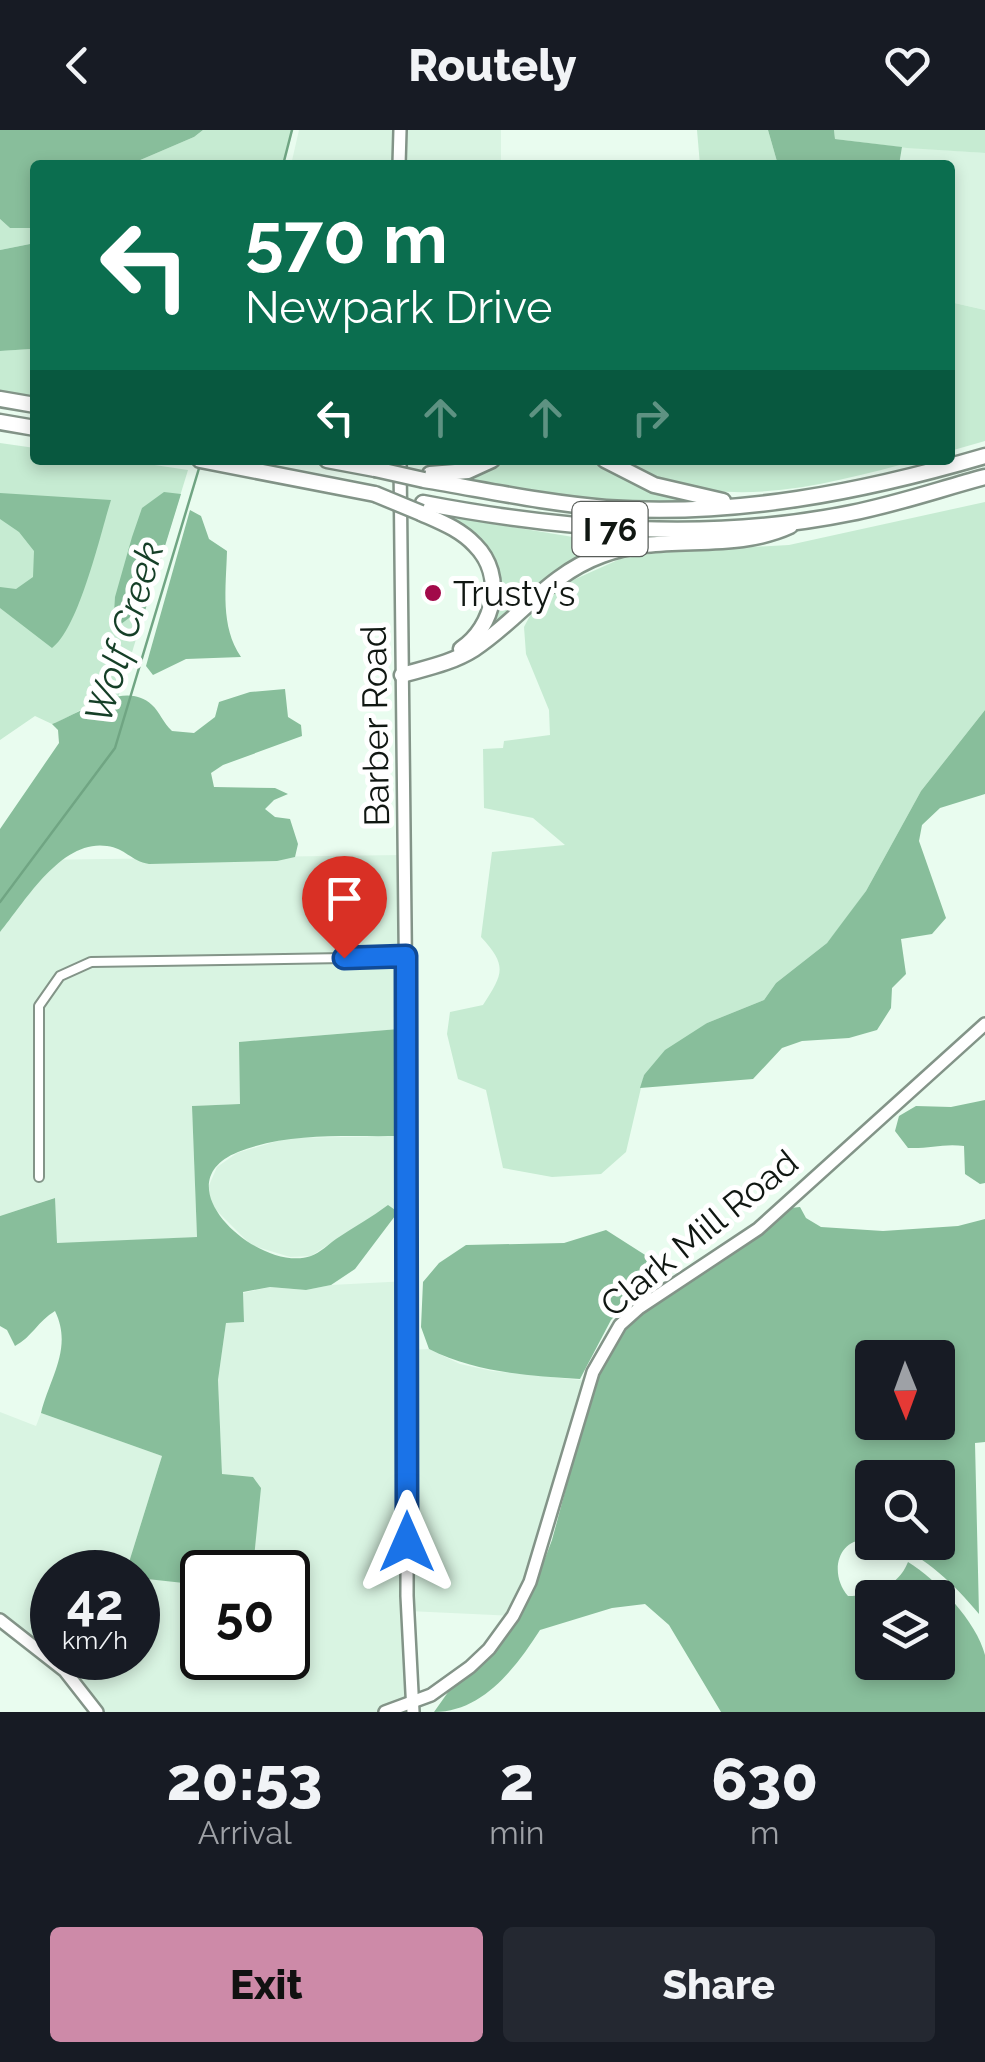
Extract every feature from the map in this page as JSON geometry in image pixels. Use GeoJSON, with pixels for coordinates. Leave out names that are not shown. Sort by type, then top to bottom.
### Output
{"type":"FeatureCollection","features":[{"type":"Feature","properties":{"kind":"highway"},"geometry":{"type":"LineString","coordinates":[[0,399],[30,405]]}},
{"type":"Feature","properties":{"kind":"highway"},"geometry":{"type":"LineString","coordinates":[[0,422],[30,427]]}},
{"type":"Feature","properties":{"kind":"highway","name":"I 76"},"geometry":{"type":"LineString","coordinates":[[955,464],[985,456]]}},
{"type":"Feature","properties":{"kind":"highway"},"geometry":{"type":"LineString","coordinates":[[224,465],[375,494],[422,508],[455,527],[475,545],[489,566],[492,600],[486,621],[468,644],[446,656],[402,670]]}},
{"type":"Feature","properties":{"kind":"highway"},"geometry":{"type":"LineString","coordinates":[[354,465],[424,477],[468,471],[481,465]]}},
{"type":"Feature","properties":{"kind":"highway"},"geometry":{"type":"LineString","coordinates":[[614,465],[645,482],[681,494],[763,504]]}},
{"type":"Feature","properties":{"kind":"highway","name":"I 76"},"geometry":{"type":"LineString","coordinates":[[424,477],[557,503],[607,508],[710,509],[763,504],[887,482],[951,465]]}},
{"type":"Feature","properties":{"kind":"highway","name":"I 76"},"geometry":{"type":"LineString","coordinates":[[422,508],[570,527],[725,528],[799,522],[906,500],[985,478]]}},
{"type":"Feature","properties":{"kind":"highway"},"geometry":{"type":"LineString","coordinates":[[402,670],[453,660],[470,652],[548,585],[602,554],[632,546],[768,537],[799,522]]}},
{"type":"Feature","properties":{"kind":"main road"},"geometry":{"type":"LineString","coordinates":[[399,160],[400,130]]}},
{"type":"Feature","properties":{"kind":"main road","name":"Barber Road"},"geometry":{"type":"LineString","coordinates":[[400,465],[407,1596],[413,1706]]}},
{"type":"Feature","properties":{"kind":"main road","name":"Clark Mill Road"},"geometry":{"type":"LineString","coordinates":[[385,1712],[413,1706],[470,1667],[490,1649],[513,1616],[530,1582],[593,1372],[620,1324],[758,1229],[985,1024]]}},
{"type":"Feature","properties":{"kind":"main road"},"geometry":{"type":"LineString","coordinates":[[0,1620],[65,1671],[97,1712]]}},
{"type":"Feature","properties":{"kind":"street"},"geometry":{"type":"LineString","coordinates":[[39,1177],[38,1011],[51,985],[67,970],[91,962],[406,956]]}},
{"type":"Feature","properties":{"kind":"shaded area"},"geometry":{"type":"Polygon","coordinates":[[[203,130],[292,130],[284,160],[140,160],[203,130]]]}},
{"type":"Feature","properties":{"kind":"shaded area"},"geometry":{"type":"Polygon","coordinates":[[[299,130],[400,130],[399,160],[292,160],[299,130]]]}},
{"type":"Feature","properties":{"kind":"shaded area"},"geometry":{"type":"Polygon","coordinates":[[[405,130],[501,130],[501,160],[405,160],[405,130]]]}},
{"type":"Feature","properties":{"kind":"shaded area"},"geometry":{"type":"Polygon","coordinates":[[[697,130],[768,130],[777,160],[700,160],[697,130]]]}},
{"type":"Feature","properties":{"kind":"shaded area"},"geometry":{"type":"Polygon","coordinates":[[[834,130],[985,130],[985,153],[835,139],[834,130]]]}},
{"type":"Feature","properties":{"kind":"shaded area"},"geometry":{"type":"Polygon","coordinates":[[[902,147],[985,153],[985,310],[955,303],[955,160],[900,160],[902,147]]]}},
{"type":"Feature","properties":{"kind":"shaded area"},"geometry":{"type":"Polygon","coordinates":[[[0,219],[10,228],[30,228],[30,244],[0,250],[0,219]]]}},
{"type":"Feature","properties":{"kind":"shaded area"},"geometry":{"type":"Polygon","coordinates":[[[955,303],[985,310],[985,441],[955,450],[955,303]]]}},
{"type":"Feature","properties":{"kind":"shaded area"},"geometry":{"type":"Polygon","coordinates":[[[30,349],[30,395],[0,391],[0,351],[30,349]]]}},
{"type":"Feature","properties":{"kind":"shaded area"},"geometry":{"type":"Polygon","coordinates":[[[0,443],[30,447],[30,465],[154,465],[188,470],[118,698],[93,704],[52,724],[35,716],[0,740],[0,443]]]}},
{"type":"Feature","properties":{"kind":"shaded area"},"geometry":{"type":"Polygon","coordinates":[[[493,465],[603,465],[636,485],[698,503],[616,502],[466,481],[493,465]]]}},
{"type":"Feature","properties":{"kind":"shaded area"},"geometry":{"type":"Polygon","coordinates":[[[631,465],[899,465],[768,491],[692,488],[631,465]]]}},
{"type":"Feature","properties":{"kind":"shaded area"},"geometry":{"type":"Polygon","coordinates":[[[985,502],[985,710],[921,791],[847,918],[827,943],[776,983],[764,1000],[707,1023],[644,1075],[626,1152],[601,1174],[552,1177],[503,1168],[486,1090],[458,1079],[447,1034],[450,1012],[483,1005],[500,970],[496,956],[481,937],[492,852],[565,845],[533,818],[484,808],[483,749],[503,748],[504,741],[550,735],[549,710],[526,654],[524,627],[534,608],[571,581],[620,559],[661,552],[789,545],[985,502]]]}},
{"type":"Feature","properties":{"kind":"shaded area"},"geometry":{"type":"Polygon","coordinates":[[[439,515],[591,540],[636,541],[599,553],[477,644],[495,576],[439,515]]]}},
{"type":"Feature","properties":{"kind":"shaded area"},"geometry":{"type":"Polygon","coordinates":[[[401,855],[399,1029],[240,1042],[240,1104],[192,1106],[197,1237],[56,1244],[54,1198],[0,1216],[0,902],[32,860],[401,855]]]}},
{"type":"Feature","properties":{"kind":"shaded area"},"geometry":{"type":"Polygon","coordinates":[[[398,1136],[398,1212],[388,1206],[311,1256],[290,1257],[251,1245],[210,1204],[207,1190],[217,1167],[237,1153],[287,1138],[398,1136]]]}},
{"type":"Feature","properties":{"kind":"shaded area"},"geometry":{"type":"Polygon","coordinates":[[[408,1281],[408,1350],[429,1349],[460,1364],[492,1371],[590,1381],[513,1616],[408,1611],[413,1712],[97,1712],[69,1680],[160,1680],[160,1580],[180,1582],[180,1680],[310,1680],[310,1550],[214,1550],[222,1474],[218,1380],[226,1323],[244,1322],[243,1293],[270,1287],[306,1290],[408,1281]]]}},
{"type":"Feature","properties":{"kind":"shaded area"},"geometry":{"type":"Polygon","coordinates":[[[0,1412],[36,1426],[41,1413],[162,1456],[133,1550],[30,1550],[30,1646],[0,1620],[0,1412]]]}},
{"type":"Feature","properties":{"kind":"green space"},"geometry":{"type":"Polygon","coordinates":[[[0,130],[203,130],[140,160],[30,160],[30,228],[10,228],[0,219],[0,130]]]}},
{"type":"Feature","properties":{"kind":"green space"},"geometry":{"type":"Polygon","coordinates":[[[768,130],[834,130],[835,139],[902,147],[900,160],[777,160],[768,130]]]}},
{"type":"Feature","properties":{"kind":"green space"},"geometry":{"type":"Polygon","coordinates":[[[30,244],[30,349],[0,351],[0,250],[30,244]]]}},
{"type":"Feature","properties":{"kind":"green space"},"geometry":{"type":"Polygon","coordinates":[[[164,492],[181,494],[141,624],[129,618],[121,624],[114,613],[115,597],[132,537],[142,508],[164,492]]]}},
{"type":"Feature","properties":{"kind":"green space"},"geometry":{"type":"Polygon","coordinates":[[[0,493],[111,500],[80,602],[52,648],[0,608],[0,587],[16,589],[33,577],[34,551],[19,532],[0,519],[0,493]]]}},
{"type":"Feature","properties":{"kind":"green space"},"geometry":{"type":"Polygon","coordinates":[[[190,510],[201,516],[209,539],[227,551],[227,620],[241,657],[186,659],[153,675],[146,666],[190,510]]]}},
{"type":"Feature","properties":{"kind":"green space"},"geometry":{"type":"Polygon","coordinates":[[[285,689],[288,717],[301,725],[302,736],[211,773],[214,787],[275,788],[288,794],[265,809],[275,817],[290,819],[298,844],[295,857],[277,861],[149,864],[113,847],[90,846],[74,852],[46,875],[0,932],[0,829],[59,743],[58,730],[52,724],[102,701],[128,696],[152,705],[172,731],[194,733],[215,717],[219,702],[250,692],[285,689]]]}},
{"type":"Feature","properties":{"kind":"green space"},"geometry":{"type":"Polygon","coordinates":[[[985,710],[985,794],[940,808],[922,825],[919,841],[946,918],[932,934],[901,939],[906,974],[892,988],[891,1008],[877,1030],[849,1038],[802,1041],[782,1048],[753,1079],[640,1088],[644,1075],[665,1050],[707,1023],[764,1000],[776,983],[827,943],[866,891],[921,791],[985,710]]]}},
{"type":"Feature","properties":{"kind":"green space"},"geometry":{"type":"Polygon","coordinates":[[[399,1029],[398,1136],[276,1141],[238,1152],[216,1166],[209,1184],[213,1204],[226,1223],[267,1252],[290,1258],[314,1255],[388,1205],[398,1212],[355,1269],[331,1285],[306,1290],[270,1287],[243,1292],[244,1322],[226,1323],[218,1380],[222,1474],[253,1477],[261,1488],[255,1550],[180,1550],[180,1583],[160,1580],[160,1550],[133,1550],[162,1456],[41,1413],[61,1350],[60,1325],[55,1311],[15,1346],[7,1330],[0,1326],[0,1216],[55,1198],[57,1243],[197,1237],[192,1106],[240,1104],[239,1042],[399,1029]]]}},
{"type":"Feature","properties":{"kind":"green space"},"geometry":{"type":"Polygon","coordinates":[[[985,1100],[985,1183],[965,1174],[964,1146],[908,1148],[895,1131],[899,1116],[916,1106],[951,1107],[985,1100]]]}},
{"type":"Feature","properties":{"kind":"green space"},"geometry":{"type":"Polygon","coordinates":[[[800,1207],[806,1218],[821,1227],[883,1231],[958,1226],[985,1219],[985,1442],[975,1443],[979,1614],[955,1588],[955,1580],[946,1580],[922,1560],[955,1560],[955,1460],[855,1460],[855,1542],[844,1549],[838,1567],[842,1587],[848,1596],[855,1595],[855,1680],[955,1680],[955,1604],[974,1629],[985,1655],[985,1712],[721,1712],[669,1625],[645,1604],[612,1608],[540,1630],[496,1686],[467,1705],[434,1712],[451,1688],[476,1670],[509,1634],[529,1600],[552,1540],[598,1369],[610,1344],[636,1314],[750,1243],[790,1208],[800,1207]]]}},
{"type":"Feature","properties":{"kind":"green space"},"geometry":{"type":"Polygon","coordinates":[[[606,1230],[653,1260],[656,1272],[611,1320],[580,1379],[484,1368],[429,1349],[421,1327],[423,1282],[439,1263],[466,1245],[564,1243],[606,1230]]]}},
{"type":"Feature","properties":{"kind":"green space"},"geometry":{"type":"Polygon","coordinates":[[[908,1562],[932,1580],[896,1580],[908,1562]]]}},
{"type":"Feature","properties":{"kind":"waterway","name":"Wolf Creek"},"geometry":{"type":"LineString","coordinates":[[284,160],[292,130]]}},
{"type":"Feature","properties":{"kind":"waterway","name":"Wolf Creek"},"geometry":{"type":"LineString","coordinates":[[0,902],[115,748],[200,465]]}},
{"type":"Feature","properties":{"kind":"place","name":"Trusty's"},"geometry":{"type":"Point","coordinates":[433,593]}},
{"type":"Feature","properties":{"kind":"route"},"geometry":{"type":"LineString","coordinates":[[344,958],[406,956],[407,1542]]}}]}
